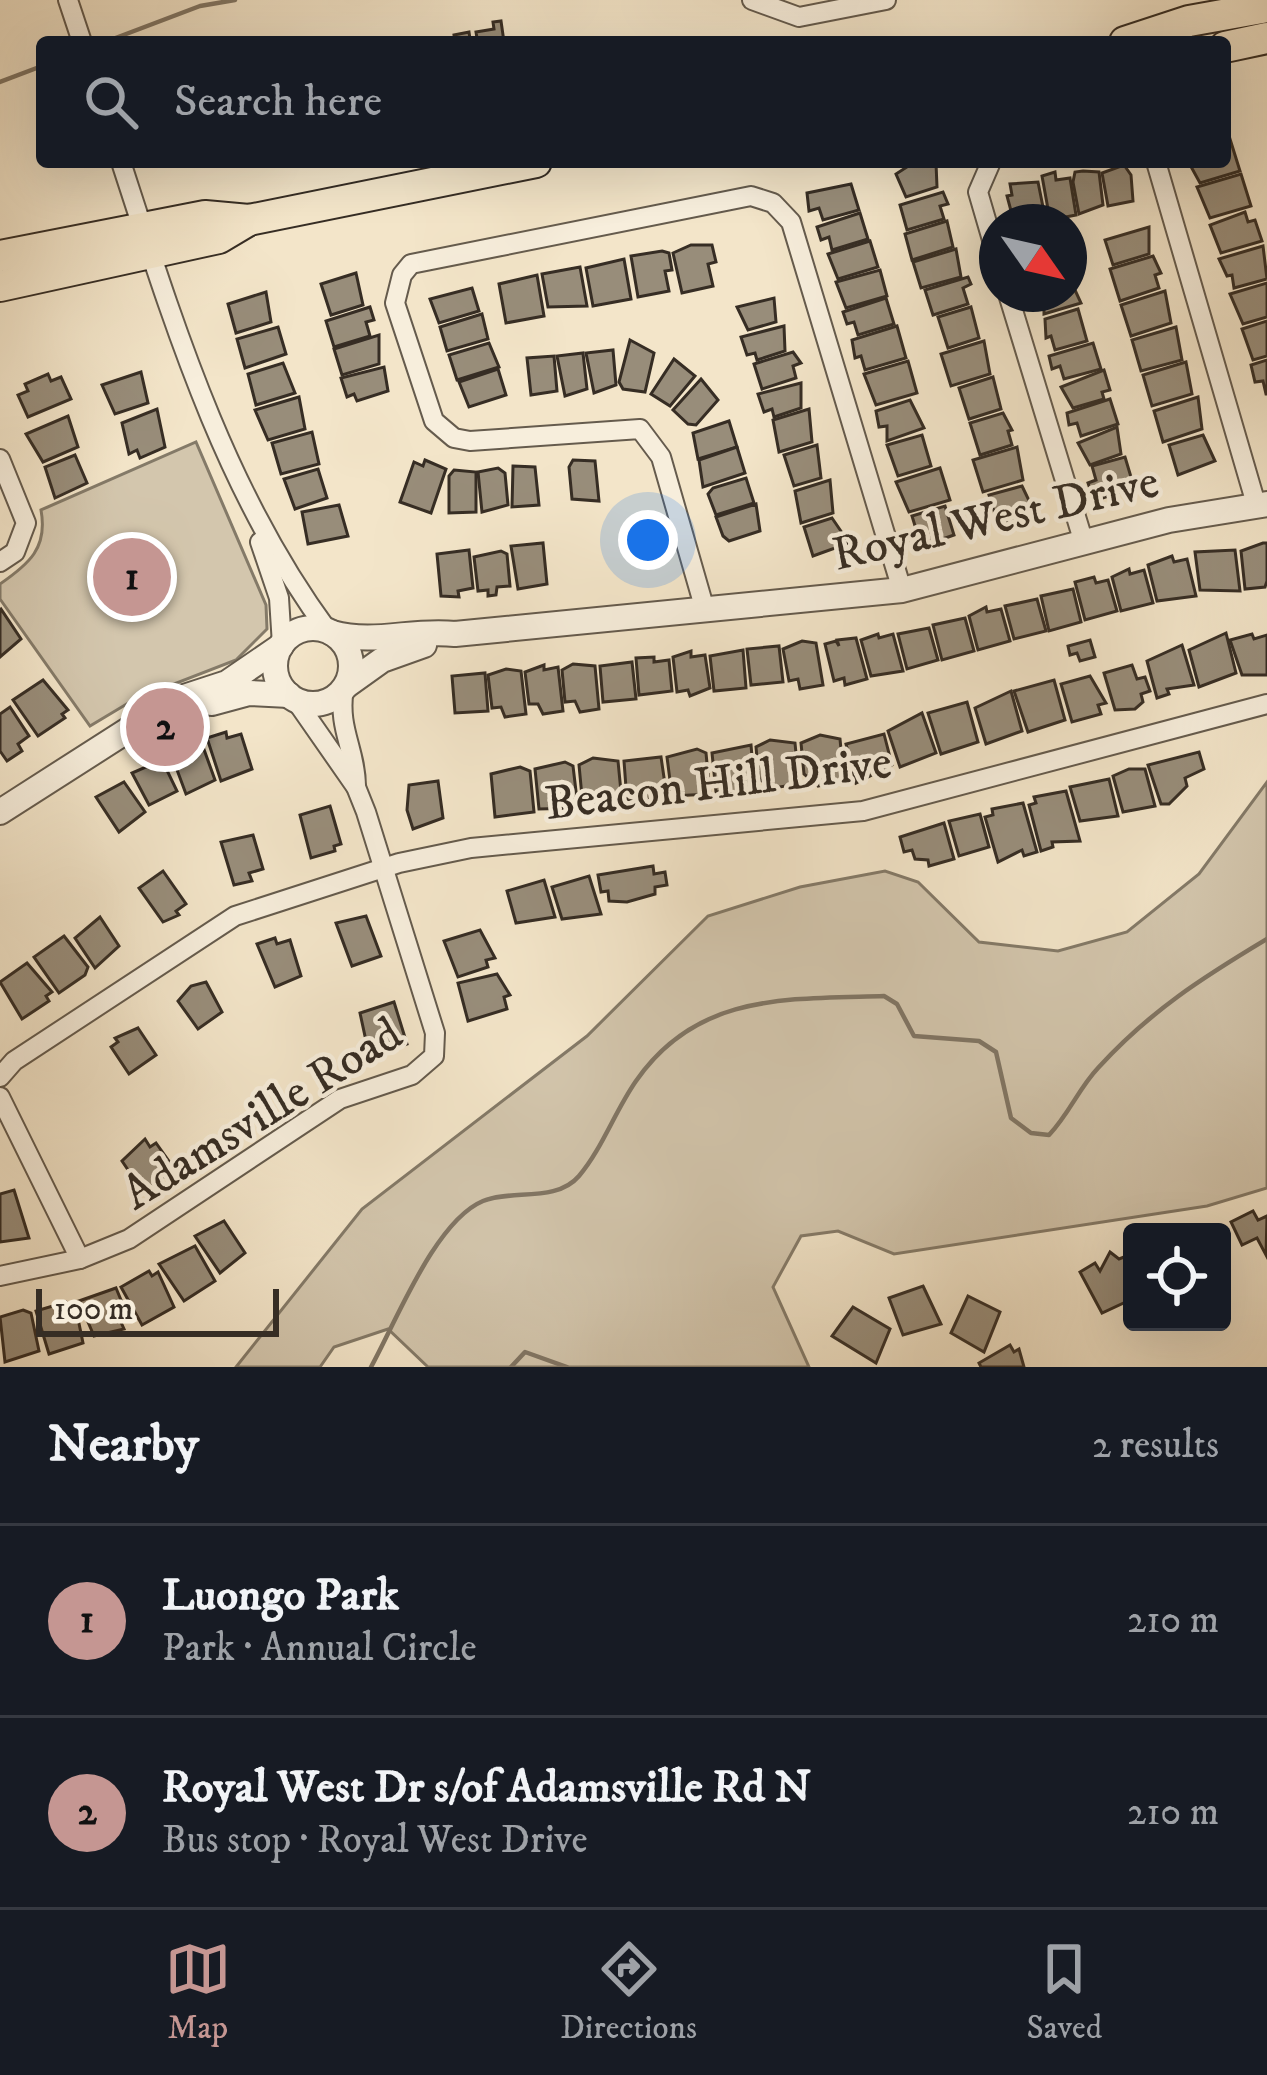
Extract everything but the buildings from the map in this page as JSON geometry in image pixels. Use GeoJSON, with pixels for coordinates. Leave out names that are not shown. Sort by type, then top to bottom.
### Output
{"type":"FeatureCollection","features":[{"type":"Feature","properties":{"kind":"main road"},"geometry":{"type":"LineString","coordinates":[[1143,36],[1189,21],[1267,7]]}},
{"type":"Feature","properties":{"kind":"main road"},"geometry":{"type":"LineString","coordinates":[[1231,45],[1267,38]]}},
{"type":"Feature","properties":{"kind":"main road"},"geometry":{"type":"LineString","coordinates":[[0,256],[219,238],[249,220],[506,168]]}},
{"type":"Feature","properties":{"kind":"main road"},"geometry":{"type":"LineString","coordinates":[[0,286],[146,241]]}},
{"type":"Feature","properties":{"kind":"street"},"geometry":{"type":"LineString","coordinates":[[68,0],[80,36]]}},
{"type":"Feature","properties":{"kind":"street"},"geometry":{"type":"LineString","coordinates":[[752,0],[799,17],[886,0]]}},
{"type":"Feature","properties":{"kind":"street"},"geometry":{"type":"LineString","coordinates":[[123,168],[197,386],[255,520],[279,598],[281,646],[275,667],[291,697]]}},
{"type":"Feature","properties":{"kind":"street"},"geometry":{"type":"LineString","coordinates":[[981,204],[977,192],[988,168]]}},
{"type":"Feature","properties":{"kind":"street"},"geometry":{"type":"LineString","coordinates":[[1158,168],[1262,504]]}},
{"type":"Feature","properties":{"kind":"street"},"geometry":{"type":"LineString","coordinates":[[705,610],[661,457],[640,429],[470,441],[454,438],[434,421],[395,303],[402,275],[412,264],[751,196],[773,203],[791,222],[902,590]]}},
{"type":"Feature","properties":{"kind":"street"},"geometry":{"type":"LineString","coordinates":[[1013,312],[1084,543]]}},
{"type":"Feature","properties":{"kind":"street"},"geometry":{"type":"LineString","coordinates":[[0,459],[26,523],[15,552],[0,562]]}},
{"type":"Feature","properties":{"kind":"street","name":"Royal West Drive"},"geometry":{"type":"LineString","coordinates":[[330,632],[377,641],[428,631],[455,634],[902,590],[1262,504]]}},
{"type":"Feature","properties":{"kind":"street"},"geometry":{"type":"LineString","coordinates":[[169,709],[182,712],[249,693],[320,704],[345,687],[352,662],[255,520]]}},
{"type":"Feature","properties":{"kind":"street"},"geometry":{"type":"LineString","coordinates":[[0,812],[169,709],[176,700],[243,674],[298,631],[330,632]]}},
{"type":"Feature","properties":{"kind":"street","name":"Royal West Drive"},"geometry":{"type":"LineString","coordinates":[[345,687],[382,660],[455,634]]}},
{"type":"Feature","properties":{"kind":"street","name":"Adamsville Road"},"geometry":{"type":"LineString","coordinates":[[345,687],[341,729],[356,768],[356,787]]}},
{"type":"Feature","properties":{"kind":"street","name":"Adamsville Road"},"geometry":{"type":"LineString","coordinates":[[0,1276],[80,1258],[149,1228],[340,1099],[412,1076],[428,1064],[435,1033],[356,787],[291,697]]}},
{"type":"Feature","properties":{"kind":"street","name":"Beacon Hill Drive"},"geometry":{"type":"LineString","coordinates":[[0,1077],[14,1061],[235,916],[385,868],[471,848],[863,811],[1267,704]]}},
{"type":"Feature","properties":{"kind":"street"},"geometry":{"type":"LineString","coordinates":[[0,1097],[80,1258]]}},
{"type":"Feature","properties":{"kind":"shaded area"},"geometry":{"type":"Polygon","coordinates":[[[196,442],[266,605],[267,629],[236,660],[135,699],[90,726],[0,599],[0,584],[39,545],[41,510],[196,442]]]}},
{"type":"Feature","properties":{"kind":"shaded area"},"geometry":{"type":"Polygon","coordinates":[[[1267,782],[1267,1188],[1207,1206],[894,1254],[838,1231],[801,1236],[773,1287],[809,1367],[428,1367],[388,1329],[334,1347],[320,1367],[236,1367],[362,1209],[587,1036],[708,916],[800,887],[885,871],[918,882],[979,942],[1058,951],[1127,932],[1199,874],[1267,782]]]}},
{"type":"Feature","properties":{"kind":"waterway"},"geometry":{"type":"LineString","coordinates":[[121,36],[200,6],[235,0]]}},
{"type":"Feature","properties":{"kind":"waterway"},"geometry":{"type":"LineString","coordinates":[[0,82],[36,68]]}},
{"type":"Feature","properties":{"kind":"waterway"},"geometry":{"type":"LineString","coordinates":[[371,1367],[433,1250],[465,1212],[483,1201],[546,1193],[569,1184],[587,1165],[628,1093],[660,1052],[715,1016],[779,1001],[884,996],[897,1004],[914,1036],[979,1041],[996,1052],[1011,1118],[1031,1133],[1049,1135],[1091,1076],[1137,1029],[1267,939]]}},
{"type":"Feature","properties":{"kind":"waterway"},"geometry":{"type":"LineString","coordinates":[[511,1367],[525,1352],[567,1367]]}},
{"type":"Feature","properties":{"kind":"place","name":"Luongo Park"},"geometry":{"type":"Point","coordinates":[132,577]}},
{"type":"Feature","properties":{"kind":"place","name":"Royal West Dr s/of Adamsville Rd N"},"geometry":{"type":"Point","coordinates":[165,727]}}]}
